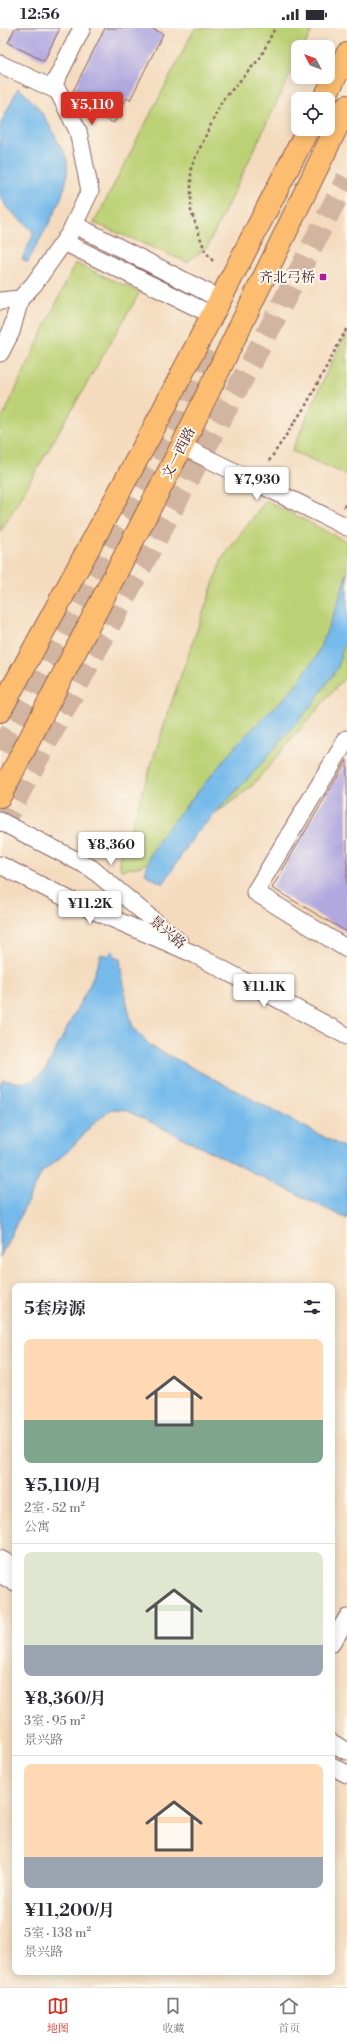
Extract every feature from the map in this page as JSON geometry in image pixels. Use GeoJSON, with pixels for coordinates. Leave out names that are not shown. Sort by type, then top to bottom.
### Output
{"type":"FeatureCollection","features":[{"type":"Feature","properties":{"kind":"main road"},"geometry":{"type":"LineString","coordinates":[[328,92],[347,54]]}},
{"type":"Feature","properties":{"kind":"main road","name":"文一西路"},"geometry":{"type":"LineString","coordinates":[[0,796],[182,446],[347,106]]}},
{"type":"Feature","properties":{"kind":"main road"},"geometry":{"type":"LineString","coordinates":[[0,711],[154,428],[304,136]]}},
{"type":"Feature","properties":{"kind":"street"},"geometry":{"type":"LineString","coordinates":[[52,88],[82,28]]}},
{"type":"Feature","properties":{"kind":"street"},"geometry":{"type":"LineString","coordinates":[[0,64],[58,91],[78,130],[90,191],[64,242],[34,284],[20,299],[11,332],[0,353]]}},
{"type":"Feature","properties":{"kind":"street"},"geometry":{"type":"LineString","coordinates":[[74,225],[216,307]]}},
{"type":"Feature","properties":{"kind":"street"},"geometry":{"type":"LineString","coordinates":[[64,242],[216,307]]}},
{"type":"Feature","properties":{"kind":"street"},"geometry":{"type":"LineString","coordinates":[[0,301],[20,299]]}},
{"type":"Feature","properties":{"kind":"street"},"geometry":{"type":"LineString","coordinates":[[182,446],[258,485],[347,527]]}},
{"type":"Feature","properties":{"kind":"street"},"geometry":{"type":"LineString","coordinates":[[347,739],[255,892],[347,949]]}},
{"type":"Feature","properties":{"kind":"street","name":"景兴路"},"geometry":{"type":"LineString","coordinates":[[0,821],[91,868],[194,954]]}},
{"type":"Feature","properties":{"kind":"street","name":"景兴路"},"geometry":{"type":"LineString","coordinates":[[0,865],[72,901],[194,954],[347,1036]]}},
{"type":"Feature","properties":{"kind":"street"},"geometry":{"type":"LineString","coordinates":[[0,1559],[12,1565]]}},
{"type":"Feature","properties":{"kind":"street"},"geometry":{"type":"LineString","coordinates":[[0,1574],[12,1581]]}},
{"type":"Feature","properties":{"kind":"street"},"geometry":{"type":"LineString","coordinates":[[335,1638],[347,1618]]}},
{"type":"Feature","properties":{"kind":"street"},"geometry":{"type":"LineString","coordinates":[[335,1745],[347,1751]]}},
{"type":"Feature","properties":{"kind":"street"},"geometry":{"type":"LineString","coordinates":[[335,1768],[347,1774]]}},
{"type":"Feature","properties":{"kind":"path"},"geometry":{"type":"LineString","coordinates":[[214,261],[205,250],[191,211],[191,167],[222,101],[260,58],[275,28]]}},
{"type":"Feature","properties":{"kind":"path"},"geometry":{"type":"LineString","coordinates":[[269,461],[306,405],[347,328]]}},
{"type":"Feature","properties":{"kind":"green space"},"geometry":{"type":"Polygon","coordinates":[[[195,28],[313,28],[307,40],[291,40],[291,73],[208,246],[187,262],[94,223],[195,28]]]}},
{"type":"Feature","properties":{"kind":"green space"},"geometry":{"type":"Polygon","coordinates":[[[75,263],[140,292],[0,533],[0,423],[75,263]]]}},
{"type":"Feature","properties":{"kind":"green space"},"geometry":{"type":"Polygon","coordinates":[[[347,332],[347,475],[292,451],[324,378],[347,332]]]}},
{"type":"Feature","properties":{"kind":"green space"},"geometry":{"type":"Polygon","coordinates":[[[266,500],[347,542],[347,675],[251,787],[156,859],[141,866],[121,870],[119,858],[125,845],[173,698],[222,559],[266,500]]]}},
{"type":"Feature","properties":{"kind":"water"},"geometry":{"type":"Polygon","coordinates":[[[18,88],[30,99],[44,116],[64,152],[67,161],[65,186],[60,200],[28,262],[22,259],[33,235],[32,230],[7,208],[0,195],[0,125],[18,88]]]}},
{"type":"Feature","properties":{"kind":"water"},"geometry":{"type":"Polygon","coordinates":[[[347,572],[347,634],[338,667],[313,704],[255,771],[194,836],[163,884],[145,874],[151,853],[165,831],[239,742],[293,689],[316,657],[337,606],[347,572]]]}},
{"type":"Feature","properties":{"kind":"water"},"geometry":{"type":"Polygon","coordinates":[[[101,954],[120,959],[126,999],[133,1028],[151,1046],[347,1149],[347,1219],[126,1110],[112,1109],[96,1121],[67,1152],[42,1172],[0,1257],[0,1085],[3,1080],[28,1082],[37,1077],[47,1067],[91,982],[101,954]]]}},
{"type":"Feature","properties":{"kind":"building"},"geometry":{"type":"Polygon","coordinates":[[[15,28],[60,28],[44,61],[8,43],[15,28]]]}},
{"type":"Feature","properties":{"kind":"building"},"geometry":{"type":"Polygon","coordinates":[[[105,28],[151,28],[163,34],[130,100],[127,98],[114,123],[76,105],[71,95],[105,28]]]}},
{"type":"Feature","properties":{"kind":"building"},"geometry":{"type":"Polygon","coordinates":[[[347,760],[347,932],[272,888],[347,760]]]}},
{"type":"Feature","properties":{"kind":"waterway"},"geometry":{"type":"LineString","coordinates":[[109,963],[112,953]]}},
{"type":"Feature","properties":{"kind":"tunnel"},"geometry":{"type":"LineString","coordinates":[[0,829],[272,324],[347,178]]}},
{"type":"Feature","properties":{"kind":"tunnel"},"geometry":{"type":"LineString","coordinates":[[0,750],[102,566],[221,344]]}},
{"type":"Feature","properties":{"kind":"place","name":"齐北弓桥"},"geometry":{"type":"Point","coordinates":[323,277]}}]}
